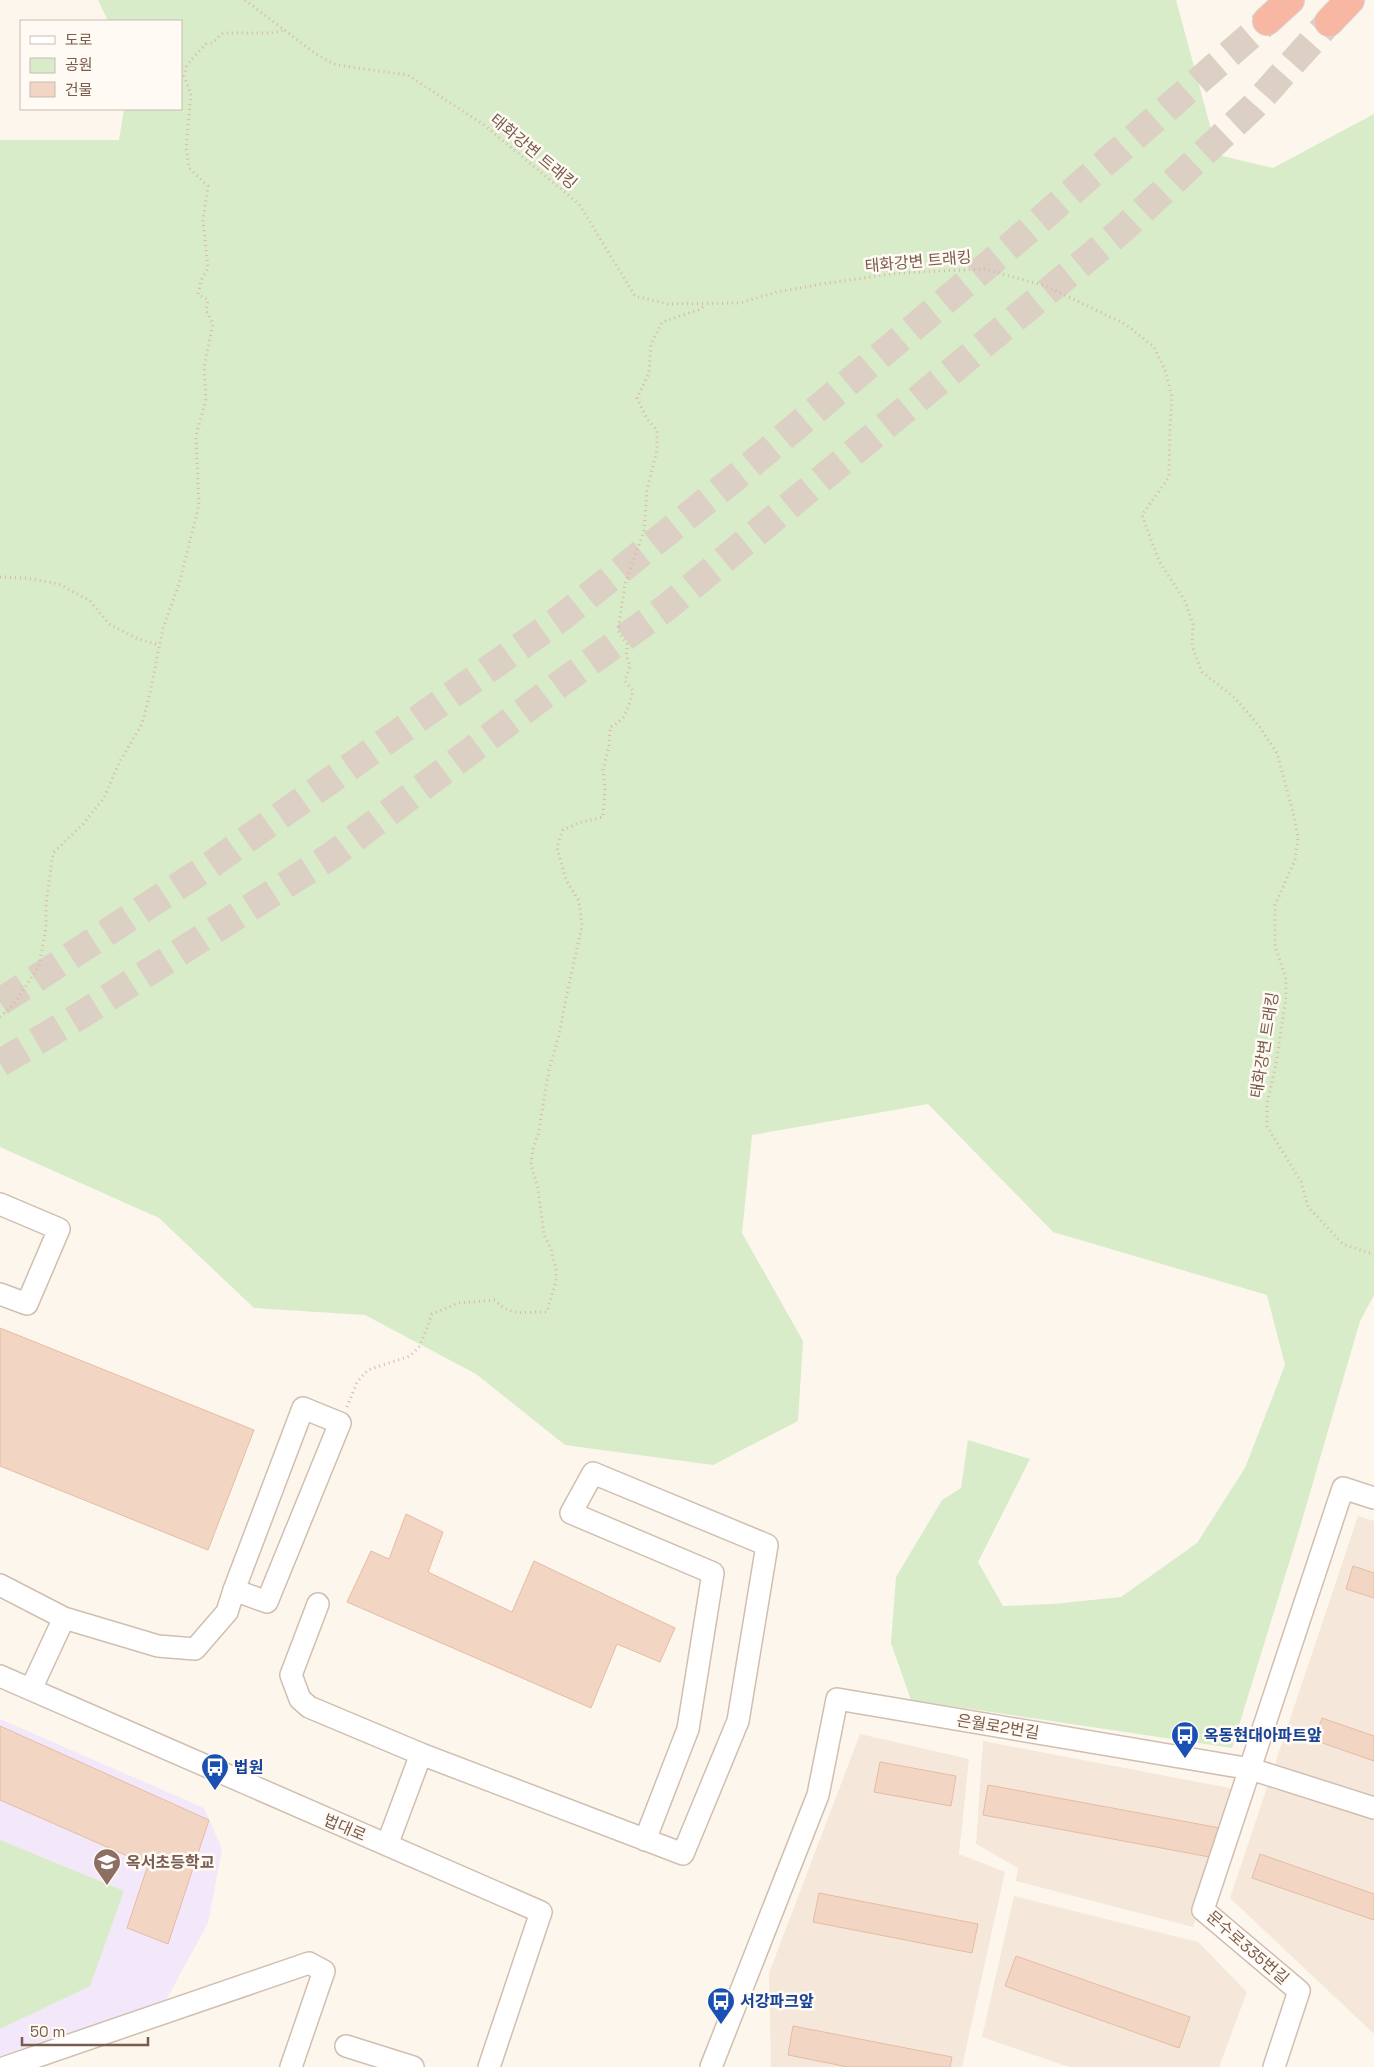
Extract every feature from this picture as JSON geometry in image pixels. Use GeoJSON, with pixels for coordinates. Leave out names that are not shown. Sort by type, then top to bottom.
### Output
{"type":"FeatureCollection","features":[{"type":"Feature","properties":{"kind":"highway"},"geometry":{"type":"LineString","coordinates":[[1267,21],[1290,0]]}},
{"type":"Feature","properties":{"kind":"highway"},"geometry":{"type":"LineString","coordinates":[[1329,22],[1350,0]]}},
{"type":"Feature","properties":{"kind":"street"},"geometry":{"type":"LineString","coordinates":[[0,1204],[59,1229],[27,1304],[0,1294]]}},
{"type":"Feature","properties":{"kind":"street"},"geometry":{"type":"LineString","coordinates":[[0,1585],[64,1618],[158,1646],[195,1649],[227,1612],[234,1590],[303,1408],[340,1423],[267,1602],[234,1590]]}},
{"type":"Feature","properties":{"kind":"street"},"geometry":{"type":"LineString","coordinates":[[318,1604],[291,1675],[300,1700],[309,1707],[421,1754],[644,1840],[683,1854],[738,1721],[767,1545],[592,1473],[570,1513],[713,1573],[688,1730],[644,1840]]}},
{"type":"Feature","properties":{"kind":"street"},"geometry":{"type":"LineString","coordinates":[[1374,1498],[1343,1488],[1251,1769],[1374,1808]]}},
{"type":"Feature","properties":{"kind":"street"},"geometry":{"type":"LineString","coordinates":[[31,1690],[64,1618]]}},
{"type":"Feature","properties":{"kind":"street","name":"법대로"},"geometry":{"type":"LineString","coordinates":[[0,1676],[541,1912],[489,2067]]}},
{"type":"Feature","properties":{"kind":"street","name":"은월로2번길"},"geometry":{"type":"LineString","coordinates":[[711,2067],[818,1795],[837,1699],[1251,1769]]}},
{"type":"Feature","properties":{"kind":"street"},"geometry":{"type":"LineString","coordinates":[[387,1845],[421,1754]]}},
{"type":"Feature","properties":{"kind":"street","name":"문수로335번길"},"geometry":{"type":"LineString","coordinates":[[1251,1769],[1203,1910],[1299,1991],[1274,2067]]}},
{"type":"Feature","properties":{"kind":"street"},"geometry":{"type":"LineString","coordinates":[[6,2067],[309,1963],[324,1971],[292,2067]]}},
{"type":"Feature","properties":{"kind":"street"},"geometry":{"type":"LineString","coordinates":[[346,2046],[413,2067]]}},
{"type":"Feature","properties":{"kind":"path","name":"태화강변 트래킹"},"geometry":{"type":"LineString","coordinates":[[245,0],[316,54],[336,66],[408,75],[484,125],[578,204],[635,296],[668,304],[740,303],[777,292],[822,284],[897,274],[984,269],[1046,286],[1125,324],[1154,347],[1166,370],[1172,397],[1170,477],[1142,515],[1159,561],[1185,601],[1194,624],[1192,646],[1202,672],[1235,698],[1259,726],[1277,754],[1298,838],[1295,860],[1275,905],[1275,946],[1286,978],[1286,997],[1276,1064],[1267,1104],[1266,1126],[1301,1182],[1308,1207],[1343,1244],[1374,1252]]}},
{"type":"Feature","properties":{"kind":"path"},"geometry":{"type":"LineString","coordinates":[[0,1017],[14,1004],[39,966],[46,928],[46,904],[54,853],[83,824],[104,798],[119,763],[142,724],[163,628],[179,584],[199,505],[196,436],[206,399],[204,366],[213,324],[206,310],[208,300],[198,294],[201,280],[208,268],[203,221],[208,186],[190,168],[186,148],[191,94],[184,76],[186,67],[206,44],[212,43],[222,33],[271,33],[285,30]]}},
{"type":"Feature","properties":{"kind":"path"},"geometry":{"type":"LineString","coordinates":[[340,1423],[357,1382],[368,1370],[410,1356],[420,1346],[432,1314],[458,1303],[496,1300],[505,1310],[519,1313],[528,1311],[547,1312],[556,1282],[556,1269],[551,1249],[544,1234],[538,1188],[531,1165],[549,1070],[560,1031],[582,926],[579,901],[566,880],[557,847],[563,830],[578,823],[603,817],[605,787],[603,769],[609,746],[610,727],[619,724],[628,710],[633,691],[625,681],[630,666],[626,654],[628,645],[618,631],[625,584],[644,531],[647,490],[657,450],[656,430],[647,419],[637,398],[649,373],[651,344],[662,322],[701,308],[704,304]]}},
{"type":"Feature","properties":{"kind":"path"},"geometry":{"type":"LineString","coordinates":[[0,577],[25,578],[59,584],[90,601],[109,624],[136,638],[159,645]]}},
{"type":"Feature","properties":{"kind":"shaded area"},"geometry":{"type":"Polygon","coordinates":[[[1358,1516],[1374,1521],[1374,2034],[1230,1898],[1358,1516]]]}},
{"type":"Feature","properties":{"kind":"shaded area","name":"옥서초등학교"},"geometry":{"type":"Polygon","coordinates":[[[0,1719],[204,1808],[222,1849],[208,1923],[165,2002],[0,2056],[0,1719]]]}},
{"type":"Feature","properties":{"kind":"shaded area"},"geometry":{"type":"Polygon","coordinates":[[[860,1734],[969,1759],[959,1854],[1005,1872],[962,2067],[771,2067],[769,1973],[860,1734]]]}},
{"type":"Feature","properties":{"kind":"shaded area"},"geometry":{"type":"Polygon","coordinates":[[[983,1741],[1240,1790],[1193,1927],[1016,1881],[1018,1868],[976,1844],[983,1741]]]}},
{"type":"Feature","properties":{"kind":"shaded area"},"geometry":{"type":"Polygon","coordinates":[[[1014,1896],[1198,1942],[1247,1992],[1219,2067],[1069,2067],[982,2037],[1014,1896]]]}},
{"type":"Feature","properties":{"kind":"green space"},"geometry":{"type":"Polygon","coordinates":[[[98,0],[1176,0],[1218,155],[1273,168],[1374,114],[1374,1295],[1360,1321],[1298,1534],[1232,1748],[911,1700],[891,1643],[896,1577],[942,1500],[961,1488],[968,1440],[1030,1459],[978,1562],[1003,1606],[1053,1604],[1121,1597],[1197,1543],[1245,1468],[1285,1365],[1267,1295],[1053,1232],[928,1104],[752,1135],[742,1233],[803,1341],[798,1421],[713,1465],[565,1445],[476,1374],[365,1315],[254,1308],[159,1218],[0,1147],[0,140],[119,140],[124,110],[182,110],[182,20],[108,20],[98,0]]]}},
{"type":"Feature","properties":{"kind":"green space"},"geometry":{"type":"Polygon","coordinates":[[[0,1840],[124,1891],[90,1986],[0,2029],[0,1840]]]}},
{"type":"Feature","properties":{"kind":"building"},"geometry":{"type":"Polygon","coordinates":[[[0,1328],[254,1430],[208,1550],[0,1466],[0,1328]]]}},
{"type":"Feature","properties":{"kind":"building"},"geometry":{"type":"Polygon","coordinates":[[[406,1514],[443,1532],[428,1572],[512,1612],[534,1561],[675,1628],[660,1662],[617,1644],[591,1708],[347,1602],[371,1551],[389,1559],[406,1514]]]}},
{"type":"Feature","properties":{"kind":"building"},"geometry":{"type":"Polygon","coordinates":[[[1353,1566],[1374,1573],[1374,1598],[1346,1589],[1353,1566]]]}},
{"type":"Feature","properties":{"kind":"building"},"geometry":{"type":"Polygon","coordinates":[[[1322,1718],[1374,1736],[1374,1761],[1314,1740],[1322,1718]]]}},
{"type":"Feature","properties":{"kind":"building","name":"옥서초등학교"},"geometry":{"type":"Polygon","coordinates":[[[0,1726],[209,1820],[168,1944],[127,1928],[148,1865],[0,1800],[0,1726]]]}},
{"type":"Feature","properties":{"kind":"building"},"geometry":{"type":"Polygon","coordinates":[[[880,1762],[956,1776],[951,1806],[874,1792],[880,1762]]]}},
{"type":"Feature","properties":{"kind":"building"},"geometry":{"type":"Polygon","coordinates":[[[988,1785],[1220,1828],[1215,1858],[983,1815],[988,1785]]]}},
{"type":"Feature","properties":{"kind":"building"},"geometry":{"type":"Polygon","coordinates":[[[1260,1854],[1374,1894],[1374,1920],[1252,1878],[1260,1854]]]}},
{"type":"Feature","properties":{"kind":"building"},"geometry":{"type":"Polygon","coordinates":[[[819,1893],[978,1924],[972,1953],[813,1922],[819,1893]]]}},
{"type":"Feature","properties":{"kind":"building"},"geometry":{"type":"Polygon","coordinates":[[[1016,1956],[1190,2017],[1179,2048],[1005,1986],[1016,1956]]]}},
{"type":"Feature","properties":{"kind":"building"},"geometry":{"type":"Polygon","coordinates":[[[793,2026],[952,2057],[950,2067],[848,2067],[788,2055],[793,2026]]]}},
{"type":"Feature","properties":{"kind":"tunnel"},"geometry":{"type":"LineString","coordinates":[[0,1002],[209,866],[561,618],[741,473],[1008,248],[1267,21]]}},
{"type":"Feature","properties":{"kind":"tunnel"},"geometry":{"type":"LineString","coordinates":[[0,1063],[81,1015],[331,856],[557,686],[667,607],[1122,230],[1254,106],[1329,22]]}},
{"type":"Feature","properties":{"kind":"place","name":"옥동현대아파트앞"},"geometry":{"type":"Point","coordinates":[1185,1759]}},
{"type":"Feature","properties":{"kind":"place","name":"법원"},"geometry":{"type":"Point","coordinates":[215,1791]}},
{"type":"Feature","properties":{"kind":"place","name":"옥서초등학교"},"geometry":{"type":"Point","coordinates":[107,1886]}},
{"type":"Feature","properties":{"kind":"place","name":"서강파크앞"},"geometry":{"type":"Point","coordinates":[721,2025]}}]}
